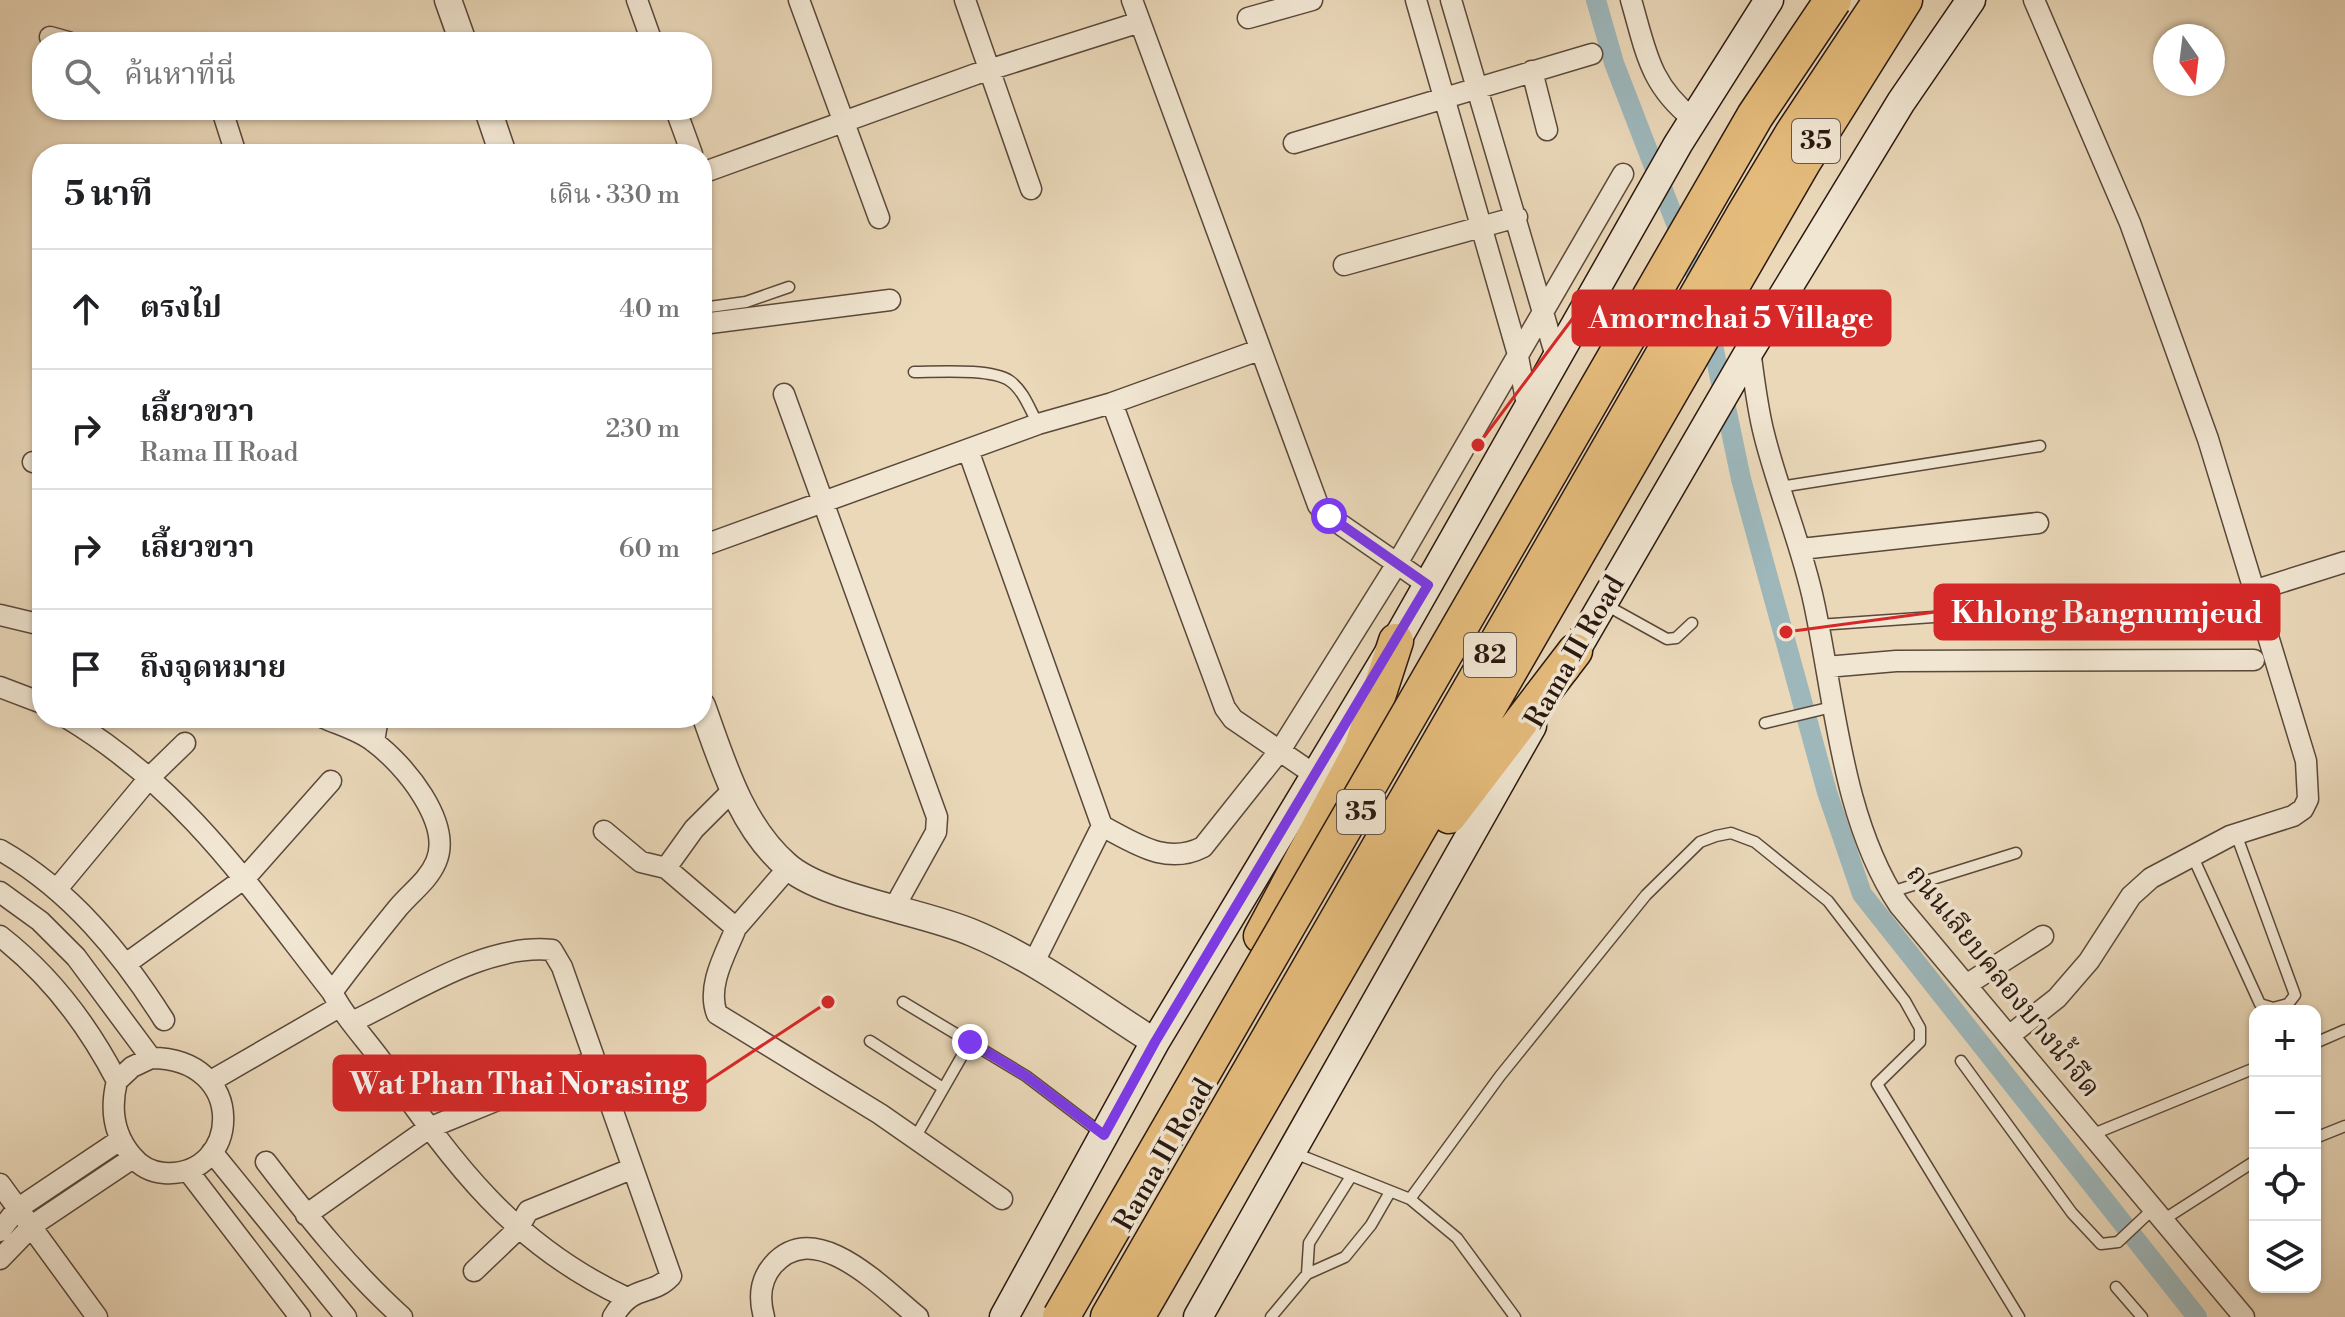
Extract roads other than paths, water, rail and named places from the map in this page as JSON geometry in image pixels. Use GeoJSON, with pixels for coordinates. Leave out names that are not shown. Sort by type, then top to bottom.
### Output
{"type":"FeatureCollection","features":[{"type":"Feature","properties":{"kind":"highway","name":"82"},"geometry":{"type":"LineString","coordinates":[[1061,1317],[1755,116],[1833,0]]}},
{"type":"Feature","properties":{"kind":"highway","name":"Rama II Road"},"geometry":{"type":"LineString","coordinates":[[1071,1317],[1699,223],[1775,94],[1840,0]]}},
{"type":"Feature","properties":{"kind":"highway","name":"82"},"geometry":{"type":"LineString","coordinates":[[1109,1317],[1745,214],[1793,134],[1882,0]]}},
{"type":"Feature","properties":{"kind":"highway","name":"Rama II Road"},"geometry":{"type":"LineString","coordinates":[[1137,1317],[1842,97],[1905,0]]}},
{"type":"Feature","properties":{"kind":"highway"},"geometry":{"type":"LineString","coordinates":[[1250,1006],[1247,978],[1262,934],[1361,749],[1396,641]]}},
{"type":"Feature","properties":{"kind":"highway"},"geometry":{"type":"LineString","coordinates":[[1308,1021],[1460,800],[1575,651]]}},
{"type":"Feature","properties":{"kind":"main road","name":"35"},"geometry":{"type":"LineString","coordinates":[[1004,1317],[1155,1042],[1396,641],[1678,144],[1769,0]]}},
{"type":"Feature","properties":{"kind":"main road"},"geometry":{"type":"LineString","coordinates":[[1901,102],[1955,0]]}},
{"type":"Feature","properties":{"kind":"main road","name":"Rama II Road"},"geometry":{"type":"LineString","coordinates":[[1198,1317],[1602,603],[1745,359],[1901,102],[1971,0]]}},
{"type":"Feature","properties":{"kind":"street"},"geometry":{"type":"LineString","coordinates":[[448,0],[459,32]]}},
{"type":"Feature","properties":{"kind":"street"},"geometry":{"type":"LineString","coordinates":[[637,0],[648,32]]}},
{"type":"Feature","properties":{"kind":"street"},"geometry":{"type":"LineString","coordinates":[[799,0],[879,218]]}},
{"type":"Feature","properties":{"kind":"street"},"geometry":{"type":"LineString","coordinates":[[965,0],[1031,189]]}},
{"type":"Feature","properties":{"kind":"street"},"geometry":{"type":"LineString","coordinates":[[1132,0],[1318,505],[1324,513],[1428,585]]}},
{"type":"Feature","properties":{"kind":"street"},"geometry":{"type":"LineString","coordinates":[[1248,18],[1312,0]]}},
{"type":"Feature","properties":{"kind":"street"},"geometry":{"type":"LineString","coordinates":[[1416,0],[1517,351],[1528,411]]}},
{"type":"Feature","properties":{"kind":"street"},"geometry":{"type":"LineString","coordinates":[[1451,0],[1557,360]]}},
{"type":"Feature","properties":{"kind":"street"},"geometry":{"type":"LineString","coordinates":[[1631,0],[1652,72],[1665,96],[1693,119]]}},
{"type":"Feature","properties":{"kind":"street"},"geometry":{"type":"LineString","coordinates":[[2009,1036],[2057,998],[2089,961],[2131,896],[2151,878],[2236,834],[2293,816],[2303,809],[2308,799],[2306,761],[2208,439],[2135,238],[2034,0]]}},
{"type":"Feature","properties":{"kind":"street"},"geometry":{"type":"LineString","coordinates":[[712,169],[991,70],[1140,22]]}},
{"type":"Feature","properties":{"kind":"street"},"geometry":{"type":"LineString","coordinates":[[1294,143],[1592,54]]}},
{"type":"Feature","properties":{"kind":"street"},"geometry":{"type":"LineString","coordinates":[[1532,71],[1547,130]]}},
{"type":"Feature","properties":{"kind":"street"},"geometry":{"type":"LineString","coordinates":[[225,120],[233,144]]}},
{"type":"Feature","properties":{"kind":"street"},"geometry":{"type":"LineString","coordinates":[[491,120],[500,144]]}},
{"type":"Feature","properties":{"kind":"street"},"geometry":{"type":"LineString","coordinates":[[680,120],[688,144]]}},
{"type":"Feature","properties":{"kind":"street"},"geometry":{"type":"LineString","coordinates":[[968,450],[1102,826],[1151,852],[1188,854],[1203,847],[1281,749],[1398,562],[1517,351],[1623,174]]}},
{"type":"Feature","properties":{"kind":"street"},"geometry":{"type":"LineString","coordinates":[[1344,265],[1517,217]]}},
{"type":"Feature","properties":{"kind":"street"},"geometry":{"type":"LineString","coordinates":[[1496,277],[1531,266]]}},
{"type":"Feature","properties":{"kind":"street"},"geometry":{"type":"LineString","coordinates":[[712,323],[890,300]]}},
{"type":"Feature","properties":{"kind":"street"},"geometry":{"type":"LineString","coordinates":[[712,542],[1038,424],[1112,403],[1259,350]]}},
{"type":"Feature","properties":{"kind":"street","name":"ถนนเลียบคลองบางน้ำจืด"},"geometry":{"type":"LineString","coordinates":[[1745,359],[1764,436],[1801,549],[1826,667],[1824,708],[1859,816],[1891,892],[2235,1314]]}},
{"type":"Feature","properties":{"kind":"street"},"geometry":{"type":"LineString","coordinates":[[784,394],[937,817],[936,832],[895,906]]}},
{"type":"Feature","properties":{"kind":"street"},"geometry":{"type":"LineString","coordinates":[[1112,403],[1225,708],[1233,719],[1315,775]]}},
{"type":"Feature","properties":{"kind":"street"},"geometry":{"type":"LineString","coordinates":[[1801,549],[2038,523]]}},
{"type":"Feature","properties":{"kind":"street"},"geometry":{"type":"LineString","coordinates":[[2253,591],[2345,562]]}},
{"type":"Feature","properties":{"kind":"street"},"geometry":{"type":"LineString","coordinates":[[0,615],[32,623]]}},
{"type":"Feature","properties":{"kind":"street"},"geometry":{"type":"LineString","coordinates":[[1826,667],[1896,661],[2254,660]]}},
{"type":"Feature","properties":{"kind":"street"},"geometry":{"type":"LineString","coordinates":[[0,687],[32,699]]}},
{"type":"Feature","properties":{"kind":"street"},"geometry":{"type":"LineString","coordinates":[[83,728],[116,748],[198,822],[245,878],[461,1172],[518,1229],[597,1284],[625,1297]]}},
{"type":"Feature","properties":{"kind":"street"},"geometry":{"type":"LineString","coordinates":[[341,1007],[399,906],[421,885],[436,863],[441,847],[430,807],[415,785],[374,741],[346,728]]}},
{"type":"Feature","properties":{"kind":"street"},"geometry":{"type":"LineString","coordinates":[[374,741],[376,728]]}},
{"type":"Feature","properties":{"kind":"street"},"geometry":{"type":"LineString","coordinates":[[710,728],[734,789],[769,848],[788,868],[847,893],[974,933],[1033,964],[1155,1042]]}},
{"type":"Feature","properties":{"kind":"street"},"geometry":{"type":"LineString","coordinates":[[57,889],[150,777],[185,743]]}},
{"type":"Feature","properties":{"kind":"street"},"geometry":{"type":"LineString","coordinates":[[127,963],[245,878],[331,781]]}},
{"type":"Feature","properties":{"kind":"street"},"geometry":{"type":"LineString","coordinates":[[666,868],[694,829],[734,789]]}},
{"type":"Feature","properties":{"kind":"street"},"geometry":{"type":"LineString","coordinates":[[1033,964],[1102,826]]}},
{"type":"Feature","properties":{"kind":"street"},"geometry":{"type":"LineString","coordinates":[[604,831],[641,862],[666,868],[736,928]]}},
{"type":"Feature","properties":{"kind":"street"},"geometry":{"type":"LineString","coordinates":[[0,850],[38,872],[57,889],[127,963],[164,1020]]}},
{"type":"Feature","properties":{"kind":"street"},"geometry":{"type":"LineString","coordinates":[[788,868],[736,928],[717,975],[714,1006],[717,1014],[915,1138],[1002,1199]]}},
{"type":"Feature","properties":{"kind":"street"},"geometry":{"type":"LineString","coordinates":[[0,892],[40,921],[76,957],[151,1058]]}},
{"type":"Feature","properties":{"kind":"street"},"geometry":{"type":"LineString","coordinates":[[0,936],[46,976],[98,1043],[117,1081],[113,1112],[120,1140],[133,1158],[157,1172],[188,1171],[203,1163],[222,1131],[223,1113],[211,1081],[184,1062],[151,1058],[132,1067],[117,1081]]}},
{"type":"Feature","properties":{"kind":"street"},"geometry":{"type":"LineString","coordinates":[[1966,985],[2043,936]]}},
{"type":"Feature","properties":{"kind":"street"},"geometry":{"type":"LineString","coordinates":[[211,1081],[341,1007],[488,957],[529,948],[552,950],[562,967],[671,1276],[665,1282],[625,1297],[613,1317]]}},
{"type":"Feature","properties":{"kind":"street"},"geometry":{"type":"LineString","coordinates":[[306,1215],[429,1128],[595,1060]]}},
{"type":"Feature","properties":{"kind":"street"},"geometry":{"type":"LineString","coordinates":[[0,1231],[17,1209],[120,1140]]}},
{"type":"Feature","properties":{"kind":"street"},"geometry":{"type":"LineString","coordinates":[[212,1152],[346,1317]]}},
{"type":"Feature","properties":{"kind":"street"},"geometry":{"type":"LineString","coordinates":[[0,1259],[33,1225],[133,1158]]}},
{"type":"Feature","properties":{"kind":"street"},"geometry":{"type":"LineString","coordinates":[[266,1162],[306,1215],[370,1288],[402,1317]]}},
{"type":"Feature","properties":{"kind":"street"},"geometry":{"type":"LineString","coordinates":[[474,1271],[518,1229],[528,1211],[631,1169]]}},
{"type":"Feature","properties":{"kind":"street"},"geometry":{"type":"LineString","coordinates":[[188,1171],[300,1317]]}},
{"type":"Feature","properties":{"kind":"street"},"geometry":{"type":"LineString","coordinates":[[0,1184],[17,1209],[33,1225],[56,1263],[97,1317]]}},
{"type":"Feature","properties":{"kind":"street"},"geometry":{"type":"LineString","coordinates":[[764,1317],[761,1292],[765,1275],[790,1251],[810,1248],[847,1260],[918,1317]]}},
{"type":"Feature","properties":{"kind":"lane"},"geometry":{"type":"LineString","coordinates":[[712,307],[746,302],[789,287]]}},
{"type":"Feature","properties":{"kind":"lane"},"geometry":{"type":"LineString","coordinates":[[914,372],[966,372],[1008,379],[1023,395],[1038,424]]}},
{"type":"Feature","properties":{"kind":"lane"},"geometry":{"type":"LineString","coordinates":[[1780,487],[2040,446]]}},
{"type":"Feature","properties":{"kind":"lane"},"geometry":{"type":"LineString","coordinates":[[1602,603],[1667,639],[1676,638],[1692,623]]}},
{"type":"Feature","properties":{"kind":"lane"},"geometry":{"type":"LineString","coordinates":[[1818,625],[2006,612]]}},
{"type":"Feature","properties":{"kind":"lane"},"geometry":{"type":"LineString","coordinates":[[1765,723],[1824,708]]}},
{"type":"Feature","properties":{"kind":"lane"},"geometry":{"type":"LineString","coordinates":[[1410,1199],[1500,1076],[1646,895],[1700,842],[1731,833],[1755,842],[1828,901],[1905,1001],[1920,1028],[1920,1042],[1877,1084],[2019,1317]]}},
{"type":"Feature","properties":{"kind":"lane"},"geometry":{"type":"LineString","coordinates":[[2192,855],[2260,1004],[2273,1008],[2288,1004],[2295,995],[2236,834]]}},
{"type":"Feature","properties":{"kind":"lane"},"geometry":{"type":"LineString","coordinates":[[1891,892],[2016,853]]}},
{"type":"Feature","properties":{"kind":"lane"},"geometry":{"type":"LineString","coordinates":[[903,1002],[1026,1076],[1104,1135]]}},
{"type":"Feature","properties":{"kind":"lane"},"geometry":{"type":"LineString","coordinates":[[2321,1040],[2345,1030]]}},
{"type":"Feature","properties":{"kind":"lane"},"geometry":{"type":"LineString","coordinates":[[870,1041],[943,1088]]}},
{"type":"Feature","properties":{"kind":"lane"},"geometry":{"type":"LineString","coordinates":[[915,1138],[970,1042]]}},
{"type":"Feature","properties":{"kind":"lane"},"geometry":{"type":"LineString","coordinates":[[1961,1061],[2072,1213],[2101,1244],[2118,1242],[2153,1216],[2249,1164]]}},
{"type":"Feature","properties":{"kind":"lane"},"geometry":{"type":"LineString","coordinates":[[2091,1135],[2249,1070]]}},
{"type":"Feature","properties":{"kind":"lane"},"geometry":{"type":"LineString","coordinates":[[2321,1136],[2345,1126]]}},
{"type":"Feature","properties":{"kind":"lane"},"geometry":{"type":"LineString","coordinates":[[1290,1151],[1350,1178],[1410,1199],[1457,1238],[1515,1317]]}},
{"type":"Feature","properties":{"kind":"lane"},"geometry":{"type":"LineString","coordinates":[[1307,1274],[1309,1243],[1350,1178]]}},
{"type":"Feature","properties":{"kind":"lane"},"geometry":{"type":"LineString","coordinates":[[1271,1317],[1307,1274],[1345,1257],[1371,1225],[1390,1192]]}},
{"type":"Feature","properties":{"kind":"lane"},"geometry":{"type":"LineString","coordinates":[[2116,1287],[2142,1317]]}},
{"type":"Feature","properties":{"kind":"waterway"},"geometry":{"type":"LineString","coordinates":[[1596,0],[1614,63],[1702,291]]}},
{"type":"Feature","properties":{"kind":"waterway"},"geometry":{"type":"LineString","coordinates":[[1709,326],[1741,479],[1827,792],[1862,894],[2197,1317]]}},
{"type":"Feature","properties":{"kind":"place","name":"Amornchai 5 Village"},"geometry":{"type":"Point","coordinates":[1478,445]}},
{"type":"Feature","properties":{"kind":"place","name":"Khlong Bangnumjeud"},"geometry":{"type":"Point","coordinates":[1786,632]}},
{"type":"Feature","properties":{"kind":"place","name":"Wat Phan Thai Norasing"},"geometry":{"type":"Point","coordinates":[828,1002]}}]}
